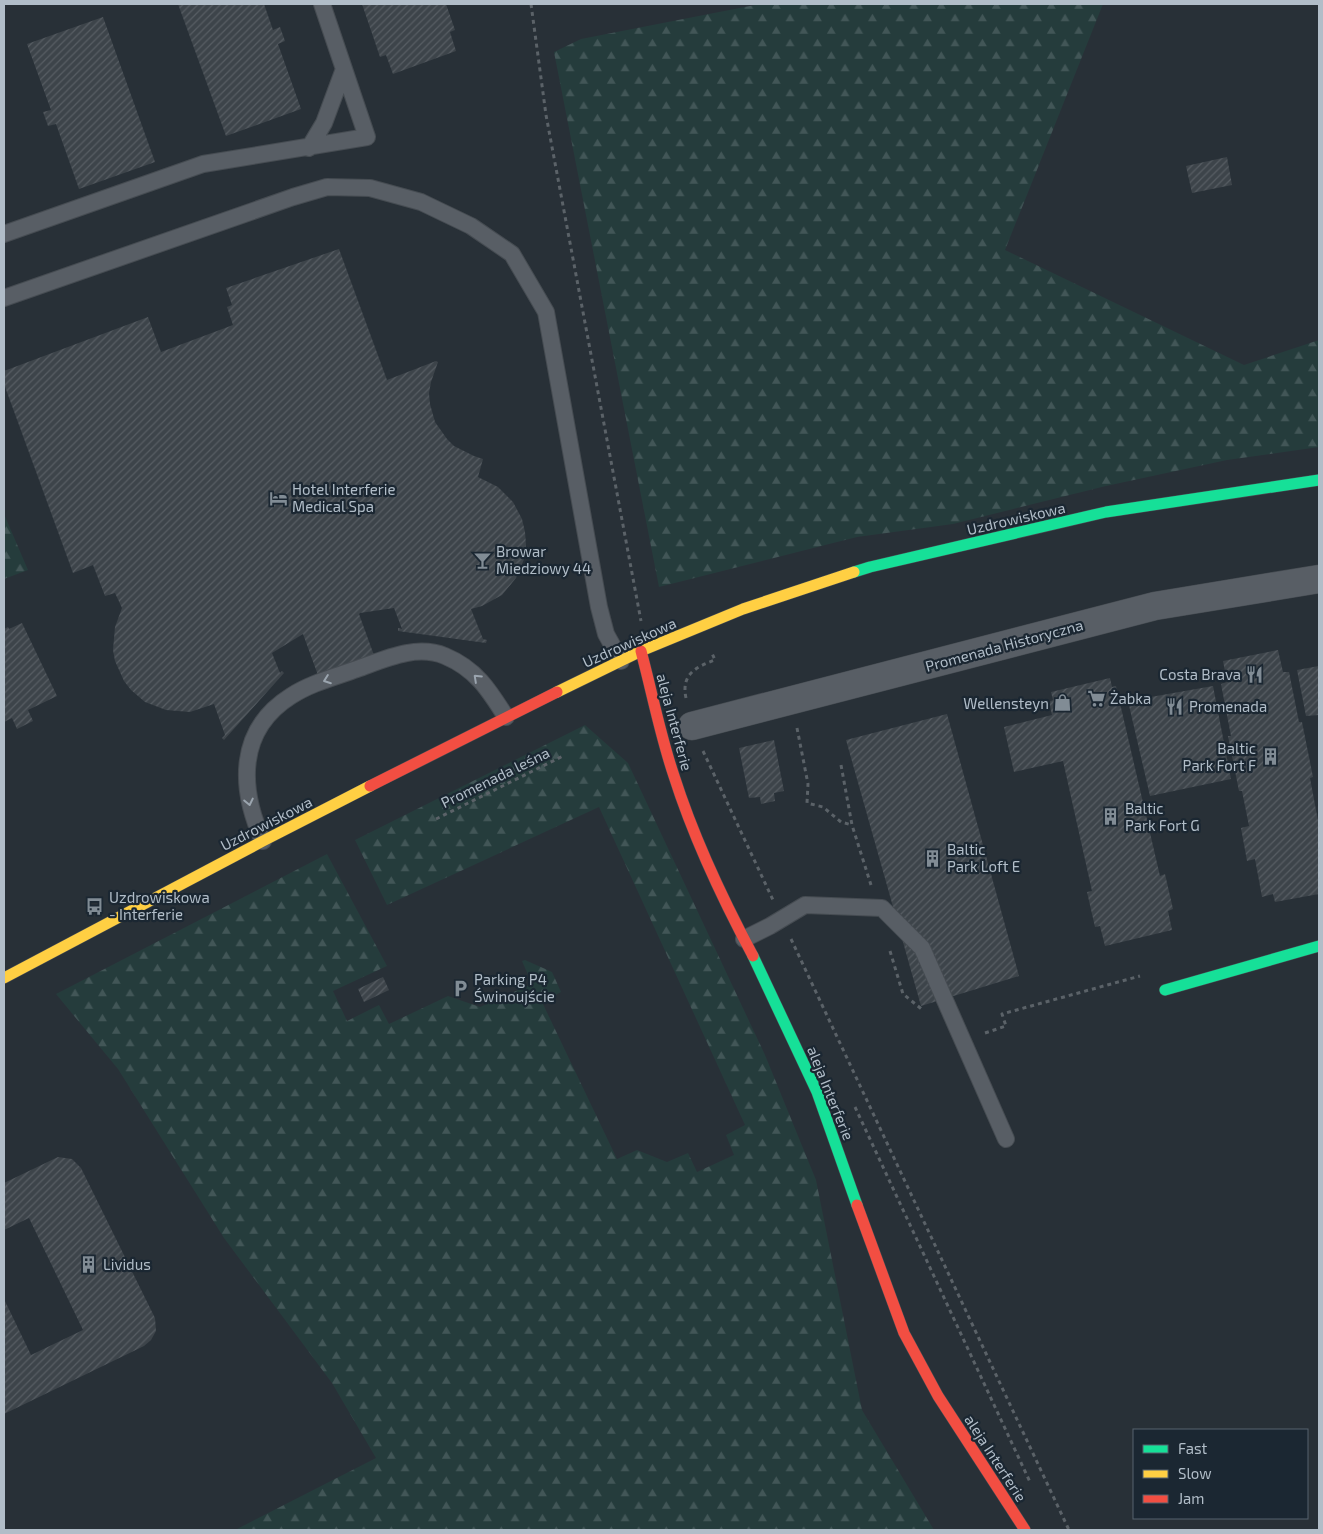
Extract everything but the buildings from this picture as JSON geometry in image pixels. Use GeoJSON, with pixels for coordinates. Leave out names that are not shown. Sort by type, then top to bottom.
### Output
{"type":"FeatureCollection","features":[{"type":"Feature","properties":{"kind":"street","name":"Uzdrowiskowa"},"geometry":{"type":"LineString","coordinates":[[4,978],[263,841],[506,717],[642,651],[743,609],[870,568],[1106,512],[1319,480]]}},
{"type":"Feature","properties":{"kind":"street","name":"Promenada Historyczna"},"geometry":{"type":"LineString","coordinates":[[692,726],[1155,606],[1319,579]]}},
{"type":"Feature","properties":{"kind":"street","name":"aleja Interferie"},"geometry":{"type":"LineString","coordinates":[[642,651],[676,784],[689,820],[725,903],[763,974],[817,1092],[878,1266],[904,1333],[938,1396],[969,1446],[1026,1530]]}},
{"type":"Feature","properties":{"kind":"street"},"geometry":{"type":"LineString","coordinates":[[1164,990],[1319,946]]}},
{"type":"Feature","properties":{"kind":"lane"},"geometry":{"type":"LineString","coordinates":[[4,234],[203,164],[367,137],[322,4]]}},
{"type":"Feature","properties":{"kind":"lane"},"geometry":{"type":"LineString","coordinates":[[309,148],[324,123],[344,69]]}},
{"type":"Feature","properties":{"kind":"lane"},"geometry":{"type":"LineString","coordinates":[[4,298],[327,186],[370,188],[422,202],[471,226],[512,254],[546,312],[599,608],[606,634],[621,661]]}},
{"type":"Feature","properties":{"kind":"lane"},"geometry":{"type":"LineString","coordinates":[[263,841],[254,822],[248,798],[246,773],[250,750],[254,734],[272,710],[291,695],[312,685],[384,659],[423,651],[444,656],[462,664],[480,679],[506,717]]}},
{"type":"Feature","properties":{"kind":"lane"},"geometry":{"type":"LineString","coordinates":[[744,939],[782,920],[805,905],[882,908],[922,948],[1006,1139]]}},
{"type":"Feature","properties":{"kind":"path"},"geometry":{"type":"LineString","coordinates":[[531,4],[546,115],[643,629]]}},
{"type":"Feature","properties":{"kind":"path"},"geometry":{"type":"LineString","coordinates":[[710,648],[715,660],[701,665],[691,672],[685,683],[692,726],[1069,1530]]}},
{"type":"Feature","properties":{"kind":"path"},"geometry":{"type":"LineString","coordinates":[[790,701],[808,784],[806,803],[823,807],[841,822],[852,825]]}},
{"type":"Feature","properties":{"kind":"path","name":"Promenada leśna"},"geometry":{"type":"LineString","coordinates":[[436,819],[565,755]]}},
{"type":"Feature","properties":{"kind":"path"},"geometry":{"type":"LineString","coordinates":[[841,765],[852,825],[872,888]]}},
{"type":"Feature","properties":{"kind":"path"},"geometry":{"type":"LineString","coordinates":[[890,950],[903,994],[924,1011]]}},
{"type":"Feature","properties":{"kind":"path"},"geometry":{"type":"LineString","coordinates":[[980,1034],[1006,1026],[1002,1014],[1148,974]]}},
{"type":"Feature","properties":{"kind":"green space"},"geometry":{"type":"Polygon","coordinates":[[[760,4],[1103,4],[1005,250],[1244,365],[1319,340],[1319,447],[1227,460],[1106,486],[953,524],[857,537],[659,587],[554,52],[581,39],[760,4]]]}},
{"type":"Feature","properties":{"kind":"green space"},"geometry":{"type":"Polygon","coordinates":[[[4,514],[28,570],[4,579],[4,514]]]}},
{"type":"Feature","properties":{"kind":"green space"},"geometry":{"type":"Polygon","coordinates":[[[585,725],[628,763],[765,1055],[816,1180],[862,1410],[934,1530],[235,1530],[376,1458],[332,1383],[224,1238],[118,1069],[56,994],[327,854],[387,966],[333,991],[347,1021],[379,1005],[389,1024],[448,996],[480,1007],[532,984],[522,961],[525,960],[552,972],[561,992],[542,1002],[617,1159],[637,1150],[667,1162],[688,1153],[697,1172],[734,1155],[726,1135],[745,1125],[599,807],[387,905],[355,840],[585,725]]]}},
{"type":"Feature","properties":{"kind":"traffic: fast"},"geometry":{"type":"LineString","coordinates":[[854,572],[1106,512],[1319,480]]}},
{"type":"Feature","properties":{"kind":"traffic: fast"},"geometry":{"type":"LineString","coordinates":[[1165,990],[1319,946]]}},
{"type":"Feature","properties":{"kind":"traffic: fast"},"geometry":{"type":"LineString","coordinates":[[753,956],[817,1092],[857,1205]]}},
{"type":"Feature","properties":{"kind":"traffic: slow"},"geometry":{"type":"LineString","coordinates":[[557,692],[641,651],[743,609],[854,572]]}},
{"type":"Feature","properties":{"kind":"traffic: slow"},"geometry":{"type":"LineString","coordinates":[[4,978],[370,786]]}},
{"type":"Feature","properties":{"kind":"traffic: jam"},"geometry":{"type":"LineString","coordinates":[[641,651],[664,745],[690,823],[709,868],[753,956]]}},
{"type":"Feature","properties":{"kind":"traffic: jam"},"geometry":{"type":"LineString","coordinates":[[370,786],[557,692]]}},
{"type":"Feature","properties":{"kind":"traffic: jam"},"geometry":{"type":"LineString","coordinates":[[857,1205],[904,1333],[938,1396],[1025,1530]]}},
{"type":"Feature","properties":{"kind":"place","name":"Hotel Interferie Medical Spa"},"geometry":{"type":"Point","coordinates":[278,498]}},
{"type":"Feature","properties":{"kind":"place","name":"Browar Miedziowy 44"},"geometry":{"type":"Point","coordinates":[482,560]}},
{"type":"Feature","properties":{"kind":"place","name":"Costa Brava"},"geometry":{"type":"Point","coordinates":[1255,674]}},
{"type":"Feature","properties":{"kind":"place","name":"Żabka"},"geometry":{"type":"Point","coordinates":[1096,698]}},
{"type":"Feature","properties":{"kind":"place","name":"Wellensteyn"},"geometry":{"type":"Point","coordinates":[1063,703]}},
{"type":"Feature","properties":{"kind":"place","name":"Promenada"},"geometry":{"type":"Point","coordinates":[1175,706]}},
{"type":"Feature","properties":{"kind":"place","name":"Baltic Park Fort F"},"geometry":{"type":"Point","coordinates":[1270,757]}},
{"type":"Feature","properties":{"kind":"place","name":"Baltic Park Fort G"},"geometry":{"type":"Point","coordinates":[1111,817]}},
{"type":"Feature","properties":{"kind":"place","name":"Baltic Park Loft E"},"geometry":{"type":"Point","coordinates":[933,858]}},
{"type":"Feature","properties":{"kind":"place","name":"Uzdrowiskowa - Interferie"},"geometry":{"type":"Point","coordinates":[95,906]}},
{"type":"Feature","properties":{"kind":"place","name":"Parking P4 Świnoujście"},"geometry":{"type":"Point","coordinates":[460,988]}},
{"type":"Feature","properties":{"kind":"place","name":"Lividus"},"geometry":{"type":"Point","coordinates":[89,1264]}}]}
